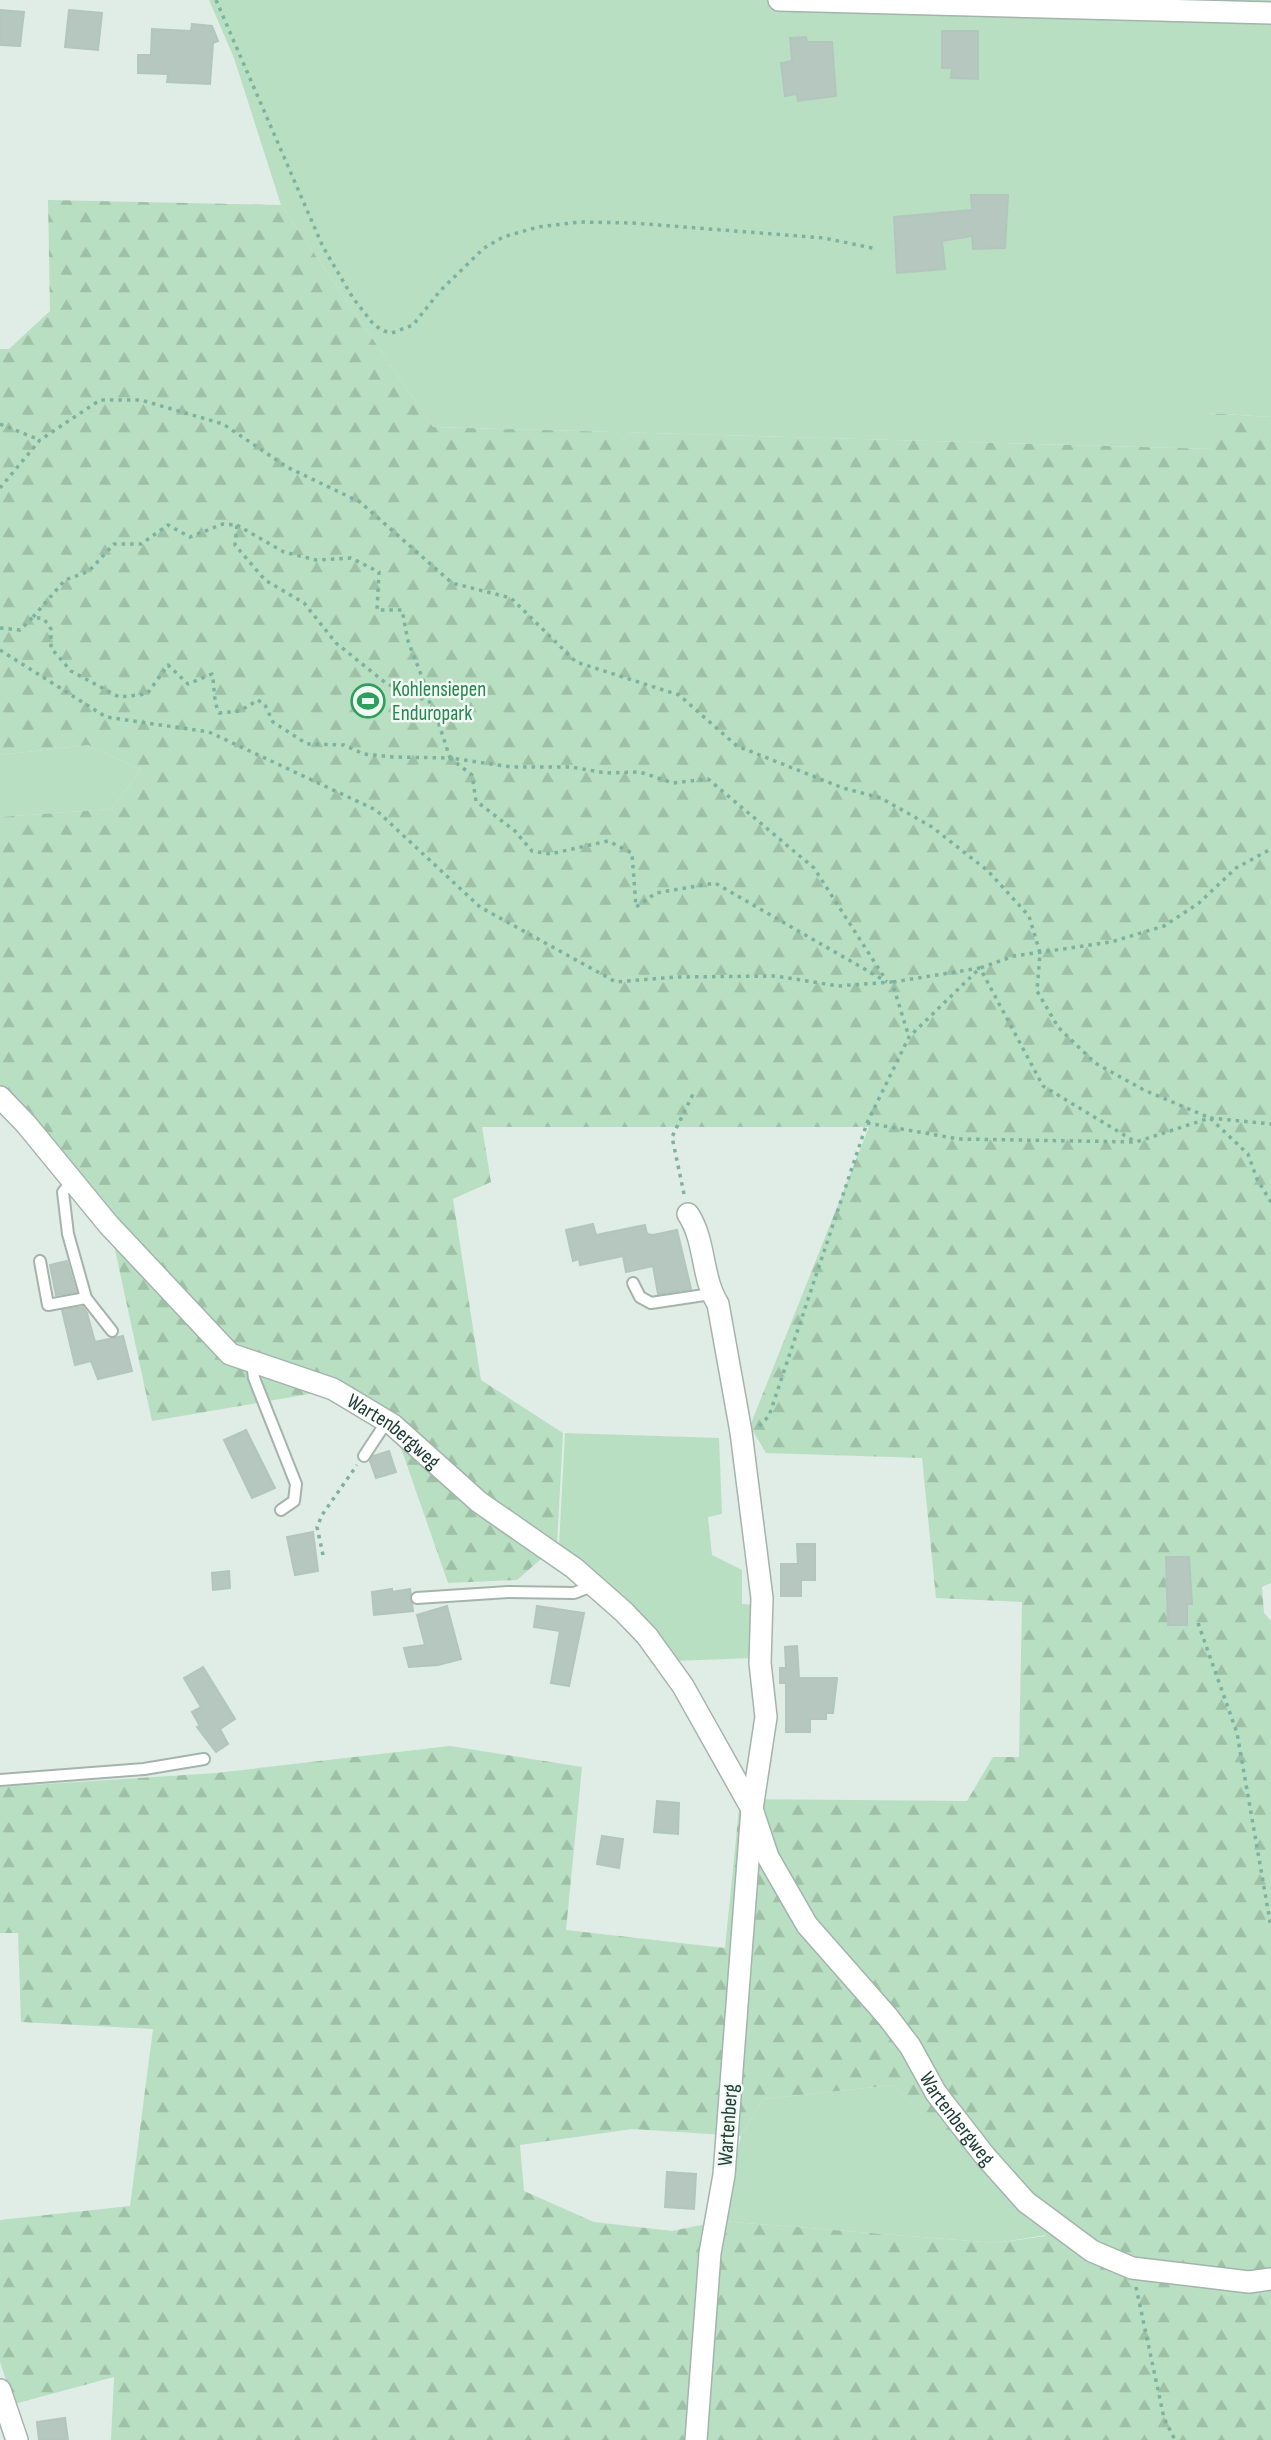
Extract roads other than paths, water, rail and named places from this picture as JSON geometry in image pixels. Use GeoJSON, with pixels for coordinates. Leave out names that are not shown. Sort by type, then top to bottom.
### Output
{"type":"FeatureCollection","features":[{"type":"Feature","properties":{"kind":"street"},"geometry":{"type":"LineString","coordinates":[[779,0],[1271,13]]}},
{"type":"Feature","properties":{"kind":"street","name":"Wartenbergweg"},"geometry":{"type":"LineString","coordinates":[[0,1097],[26,1124],[71,1182],[230,1354],[333,1390],[387,1421],[479,1502],[595,1585],[647,1636],[683,1686],[752,1809],[768,1857],[807,1925],[887,2016],[910,2046],[936,2094],[985,2156],[1027,2202],[1092,2251],[1132,2268],[1249,2282],[1271,2279]]}},
{"type":"Feature","properties":{"kind":"street","name":"Wartenbergweg"},"geometry":{"type":"LineString","coordinates":[[688,1213],[698,1228],[711,1294],[718,1304],[741,1432],[762,1598],[760,1662],[766,1717],[752,1809]]}},
{"type":"Feature","properties":{"kind":"street","name":"Wartenberg"},"geometry":{"type":"LineString","coordinates":[[696,2440],[710,2252],[724,2175],[752,1809]]}},
{"type":"Feature","properties":{"kind":"street"},"geometry":{"type":"LineString","coordinates":[[0,2390],[17,2440]]}},
{"type":"Feature","properties":{"kind":"lane"},"geometry":{"type":"LineString","coordinates":[[71,1182],[63,1192],[68,1234],[86,1298],[112,1331]]}},
{"type":"Feature","properties":{"kind":"lane"},"geometry":{"type":"LineString","coordinates":[[40,1261],[48,1304],[86,1298]]}},
{"type":"Feature","properties":{"kind":"lane"},"geometry":{"type":"LineString","coordinates":[[633,1283],[640,1297],[651,1303],[711,1294]]}},
{"type":"Feature","properties":{"kind":"lane"},"geometry":{"type":"LineString","coordinates":[[253,1363],[254,1378],[296,1484],[294,1501],[281,1510]]}},
{"type":"Feature","properties":{"kind":"lane"},"geometry":{"type":"LineString","coordinates":[[364,1456],[387,1421]]}},
{"type":"Feature","properties":{"kind":"lane"},"geometry":{"type":"LineString","coordinates":[[417,1598],[508,1592],[574,1593],[595,1585]]}},
{"type":"Feature","properties":{"kind":"lane"},"geometry":{"type":"LineString","coordinates":[[0,1780],[144,1769],[204,1759]]}},
{"type":"Feature","properties":{"kind":"place","name":"Kohlensiepen Enduropark"},"geometry":{"type":"Point","coordinates":[368,701]}}]}
